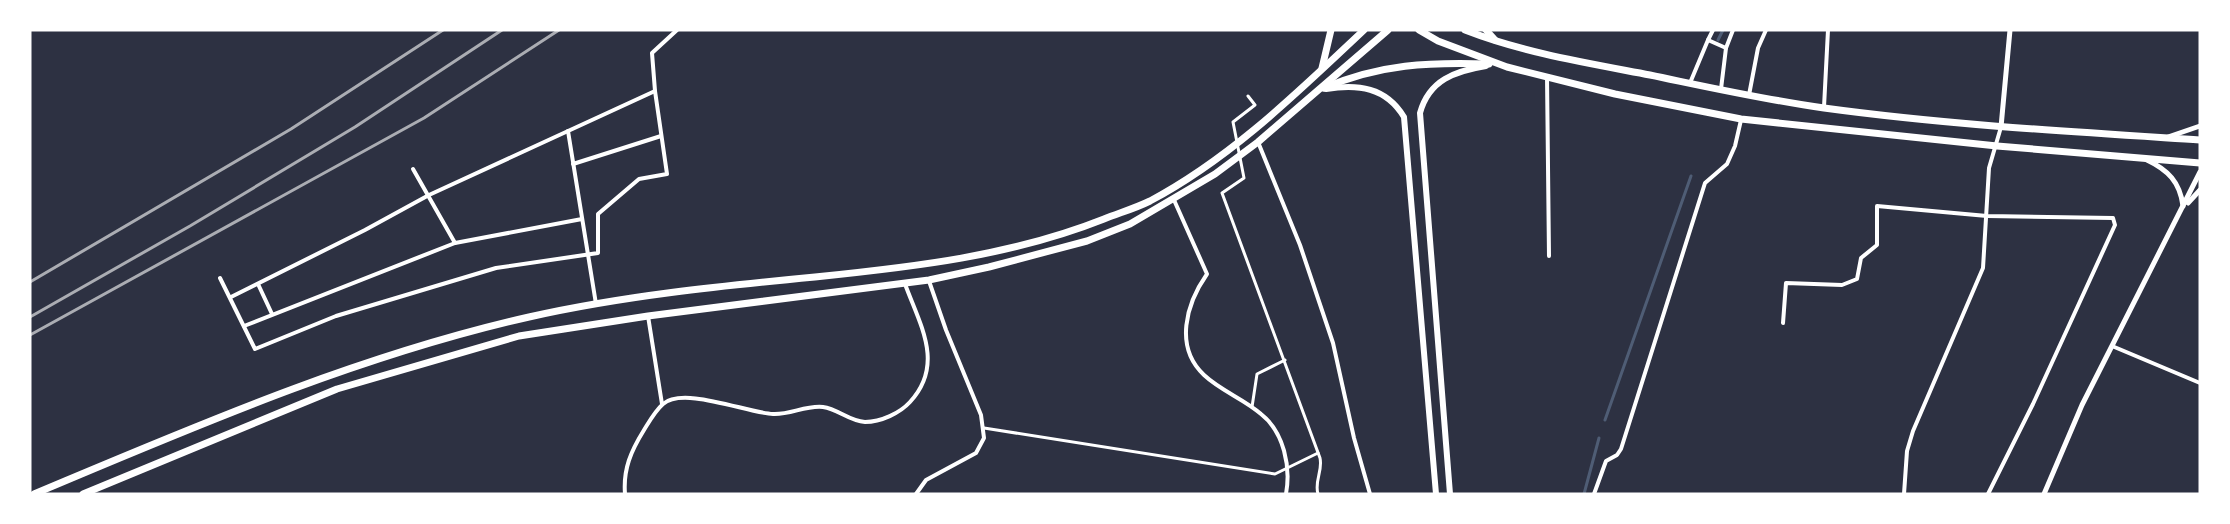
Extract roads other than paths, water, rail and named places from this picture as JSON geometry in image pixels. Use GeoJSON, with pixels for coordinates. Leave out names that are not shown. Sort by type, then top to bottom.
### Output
{"type":"FeatureCollection","features":[{"type":"Feature","properties":{"kind":"main road"},"geometry":{"type":"LineString","coordinates":[[1321,70],[1331,30]]}},
{"type":"Feature","properties":{"kind":"main road"},"geometry":{"type":"LineString","coordinates":[[34,494],[359,363],[512,321],[596,305],[684,292],[905,268],[958,260],[1039,242],[1149,202],[1176,185],[1273,114],[1364,30]]}},
{"type":"Feature","properties":{"kind":"main road"},"geometry":{"type":"LineString","coordinates":[[83,494],[337,389],[519,336],[648,316],[929,280],[1087,241],[1130,224],[1215,174],[1258,142],[1388,30]]}},
{"type":"Feature","properties":{"kind":"main road"},"geometry":{"type":"LineString","coordinates":[[1419,30],[1476,57],[1498,64],[1615,94],[1741,119],[1997,146],[2200,164]]}},
{"type":"Feature","properties":{"kind":"main road"},"geometry":{"type":"LineString","coordinates":[[1465,30],[1497,42],[1541,53],[1690,84],[1824,108],[2001,127],[2200,140]]}},
{"type":"Feature","properties":{"kind":"main road"},"geometry":{"type":"LineString","coordinates":[[1486,30],[1497,42]]}},
{"type":"Feature","properties":{"kind":"main road"},"geometry":{"type":"LineString","coordinates":[[1316,91],[1347,78],[1413,63],[1498,64]]}},
{"type":"Feature","properties":{"kind":"main road"},"geometry":{"type":"LineString","coordinates":[[1450,494],[1420,113],[1426,96],[1448,75],[1498,64]]}},
{"type":"Feature","properties":{"kind":"main road"},"geometry":{"type":"LineString","coordinates":[[1316,91],[1344,86],[1362,87],[1389,98],[1404,117],[1436,494]]}},
{"type":"Feature","properties":{"kind":"street"},"geometry":{"type":"LineString","coordinates":[[220,278],[255,349],[336,316],[496,268],[598,253],[598,214],[639,179],[667,174],[652,53],[678,30]]}},
{"type":"Feature","properties":{"kind":"street"},"geometry":{"type":"LineString","coordinates":[[1690,84],[1713,30]]}},
{"type":"Feature","properties":{"kind":"street"},"geometry":{"type":"LineString","coordinates":[[1721,90],[1726,48],[1733,30]]}},
{"type":"Feature","properties":{"kind":"street"},"geometry":{"type":"LineString","coordinates":[[1749,95],[1758,48],[1766,30]]}},
{"type":"Feature","properties":{"kind":"street"},"geometry":{"type":"LineString","coordinates":[[1824,108],[1828,30]]}},
{"type":"Feature","properties":{"kind":"street"},"geometry":{"type":"LineString","coordinates":[[1904,494],[1908,451],[1913,431],[1981,274],[1989,168],[2001,127],[2010,30]]}},
{"type":"Feature","properties":{"kind":"street"},"geometry":{"type":"LineString","coordinates":[[1708,40],[1726,48]]}},
{"type":"Feature","properties":{"kind":"street"},"geometry":{"type":"LineString","coordinates":[[1547,76],[1549,256]]}},
{"type":"Feature","properties":{"kind":"street"},"geometry":{"type":"LineString","coordinates":[[231,297],[429,195],[655,91]]}},
{"type":"Feature","properties":{"kind":"street"},"geometry":{"type":"LineString","coordinates":[[1248,96],[1255,105],[1233,122],[1244,177],[1222,193],[1318,453],[1321,463],[1316,482],[1318,494]]}},
{"type":"Feature","properties":{"kind":"street"},"geometry":{"type":"LineString","coordinates":[[1594,494],[1606,461],[1617,455],[1621,449],[1706,183],[1727,164],[1735,146],[1741,119]]}},
{"type":"Feature","properties":{"kind":"street"},"geometry":{"type":"LineString","coordinates":[[2164,138],[2200,126]]}},
{"type":"Feature","properties":{"kind":"street"},"geometry":{"type":"LineString","coordinates":[[568,131],[596,305]]}},
{"type":"Feature","properties":{"kind":"street"},"geometry":{"type":"LineString","coordinates":[[573,164],[662,136]]}},
{"type":"Feature","properties":{"kind":"street"},"geometry":{"type":"LineString","coordinates":[[1258,142],[1300,245],[1333,343],[1354,438],[1370,494]]}},
{"type":"Feature","properties":{"kind":"street"},"geometry":{"type":"LineString","coordinates":[[2145,159],[2173,177],[2181,193],[2183,208]]}},
{"type":"Feature","properties":{"kind":"street"},"geometry":{"type":"LineString","coordinates":[[413,169],[455,243]]}},
{"type":"Feature","properties":{"kind":"street"},"geometry":{"type":"LineString","coordinates":[[2044,494],[2082,405],[2200,172]]}},
{"type":"Feature","properties":{"kind":"street"},"geometry":{"type":"LineString","coordinates":[[2183,208],[2200,190]]}},
{"type":"Feature","properties":{"kind":"street"},"geometry":{"type":"LineString","coordinates":[[1174,200],[1207,274],[1196,292],[1188,314],[1185,339],[1189,352],[1204,375],[1263,415],[1278,435],[1287,468],[1286,494]]}},
{"type":"Feature","properties":{"kind":"street"},"geometry":{"type":"LineString","coordinates":[[1783,323],[1786,283],[1842,285],[1857,279],[1861,258],[1877,245],[1877,206],[1987,216],[2113,218],[2115,225],[2034,404],[1988,494]]}},
{"type":"Feature","properties":{"kind":"street"},"geometry":{"type":"LineString","coordinates":[[244,326],[455,243],[582,219]]}},
{"type":"Feature","properties":{"kind":"street"},"geometry":{"type":"LineString","coordinates":[[916,494],[926,480],[976,453],[982,446],[984,429],[929,280]]}},
{"type":"Feature","properties":{"kind":"street"},"geometry":{"type":"LineString","coordinates":[[258,284],[272,314]]}},
{"type":"Feature","properties":{"kind":"street"},"geometry":{"type":"LineString","coordinates":[[625,494],[626,466],[636,442],[662,405],[670,400],[698,399],[775,414],[824,407],[862,422],[874,421],[906,407],[921,390],[927,375],[928,360],[925,340],[904,284]]}},
{"type":"Feature","properties":{"kind":"street"},"geometry":{"type":"LineString","coordinates":[[648,316],[662,405]]}},
{"type":"Feature","properties":{"kind":"street"},"geometry":{"type":"LineString","coordinates":[[2112,346],[2200,383]]}},
{"type":"Feature","properties":{"kind":"street"},"geometry":{"type":"LineString","coordinates":[[1252,407],[1257,374],[1285,360]]}},
{"type":"Feature","properties":{"kind":"street"},"geometry":{"type":"LineString","coordinates":[[984,429],[1275,474],[1318,453]]}},
{"type":"Feature","properties":{"kind":"waterway"},"geometry":{"type":"LineString","coordinates":[[1718,40],[1723,30]]}},
{"type":"Feature","properties":{"kind":"waterway"},"geometry":{"type":"LineString","coordinates":[[1605,420],[1691,176]]}},
{"type":"Feature","properties":{"kind":"waterway"},"geometry":{"type":"LineString","coordinates":[[1584,494],[1599,438]]}},
{"type":"Feature","properties":{"kind":"railway"},"geometry":{"type":"LineString","coordinates":[[30,282],[291,129],[443,30]]}},
{"type":"Feature","properties":{"kind":"railway"},"geometry":{"type":"LineString","coordinates":[[30,317],[190,226],[355,127],[502,30]]}},
{"type":"Feature","properties":{"kind":"railway"},"geometry":{"type":"LineString","coordinates":[[30,335],[424,118],[559,30]]}}]}
